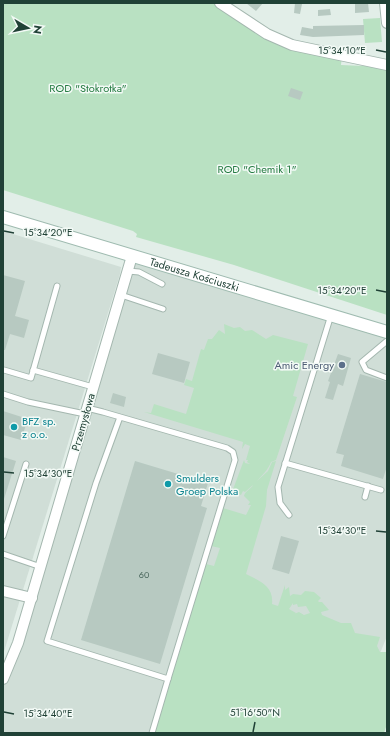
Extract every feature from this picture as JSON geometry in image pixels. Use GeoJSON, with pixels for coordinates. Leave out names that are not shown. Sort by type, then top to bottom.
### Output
{"type":"FeatureCollection","features":[{"type":"Feature","properties":{"kind":"main road","name":"Tadeusza Kościuszki"},"geometry":{"type":"LineString","coordinates":[[3,217],[387,332]]}},
{"type":"Feature","properties":{"kind":"street"},"geometry":{"type":"LineString","coordinates":[[220,3],[267,34],[292,45],[387,65]]}},
{"type":"Feature","properties":{"kind":"street"},"geometry":{"type":"LineString","coordinates":[[385,3],[387,23]]}},
{"type":"Feature","properties":{"kind":"street","name":"Przemysłowa"},"geometry":{"type":"LineString","coordinates":[[3,679],[18,643],[32,598],[132,256]]}},
{"type":"Feature","properties":{"kind":"street"},"geometry":{"type":"LineString","coordinates":[[3,591],[32,598]]}},
{"type":"Feature","properties":{"kind":"lane"},"geometry":{"type":"LineString","coordinates":[[128,271],[139,272],[162,284]]}},
{"type":"Feature","properties":{"kind":"lane"},"geometry":{"type":"LineString","coordinates":[[4,370],[31,378],[57,286]]}},
{"type":"Feature","properties":{"kind":"lane"},"geometry":{"type":"LineString","coordinates":[[121,295],[163,309]]}},
{"type":"Feature","properties":{"kind":"lane"},"geometry":{"type":"LineString","coordinates":[[289,515],[280,503],[278,487],[331,315]]}},
{"type":"Feature","properties":{"kind":"lane"},"geometry":{"type":"LineString","coordinates":[[387,341],[362,362],[366,370],[387,378]]}},
{"type":"Feature","properties":{"kind":"lane"},"geometry":{"type":"LineString","coordinates":[[33,370],[93,388]]}},
{"type":"Feature","properties":{"kind":"lane"},"geometry":{"type":"LineString","coordinates":[[3,394],[28,402],[120,417],[227,448],[233,452],[235,460],[152,733]]}},
{"type":"Feature","properties":{"kind":"lane"},"geometry":{"type":"LineString","coordinates":[[120,417],[96,483],[47,641],[168,678]]}},
{"type":"Feature","properties":{"kind":"lane"},"geometry":{"type":"LineString","coordinates":[[285,463],[382,490]]}},
{"type":"Feature","properties":{"kind":"lane"},"geometry":{"type":"LineString","coordinates":[[3,536],[26,464]]}},
{"type":"Feature","properties":{"kind":"lane"},"geometry":{"type":"LineString","coordinates":[[365,497],[368,486]]}},
{"type":"Feature","properties":{"kind":"lane"},"geometry":{"type":"LineString","coordinates":[[3,554],[41,567]]}},
{"type":"Feature","properties":{"kind":"shaded area"},"geometry":{"type":"Polygon","coordinates":[[[3,231],[121,267],[3,655],[3,231]]]}},
{"type":"Feature","properties":{"kind":"shaded area"},"geometry":{"type":"Polygon","coordinates":[[[132,256],[387,332],[387,636],[348,733],[3,733],[3,679],[132,256]]]}},
{"type":"Feature","properties":{"kind":"green space"},"geometry":{"type":"Polygon","coordinates":[[[3,3],[220,3],[267,34],[342,54],[341,65],[387,67],[387,315],[234,265],[136,237],[137,234],[133,231],[3,190],[3,3]]]}},
{"type":"Feature","properties":{"kind":"green space"},"geometry":{"type":"Polygon","coordinates":[[[380,18],[382,42],[365,43],[363,19],[380,18]]]}},
{"type":"Feature","properties":{"kind":"green space"},"geometry":{"type":"Polygon","coordinates":[[[224,324],[234,328],[240,327],[245,331],[252,330],[266,339],[273,335],[308,344],[293,396],[297,397],[276,460],[271,462],[267,470],[257,481],[268,471],[272,462],[276,461],[267,490],[266,506],[246,574],[261,582],[268,588],[271,593],[272,604],[278,606],[285,585],[285,590],[289,587],[290,596],[293,594],[301,595],[305,591],[314,592],[321,598],[318,601],[322,602],[329,610],[321,612],[322,615],[341,623],[351,623],[355,633],[380,637],[377,646],[380,652],[387,652],[387,724],[384,733],[154,733],[206,564],[214,566],[220,548],[211,546],[223,508],[246,515],[251,505],[248,505],[250,502],[244,496],[253,485],[245,492],[243,491],[241,495],[232,492],[244,460],[245,463],[250,464],[247,462],[248,460],[246,460],[250,446],[245,444],[242,449],[243,442],[144,412],[151,413],[154,404],[186,414],[194,388],[184,385],[186,379],[192,381],[201,349],[204,350],[208,339],[212,339],[219,330],[225,334],[224,324]],[[293,603],[289,609],[296,613],[294,614],[299,612],[304,615],[310,613],[306,606],[298,607],[297,604],[293,605],[293,603]]]}},
{"type":"Feature","properties":{"kind":"building"},"geometry":{"type":"Polygon","coordinates":[[[246,3],[263,3],[256,11],[246,3]]]}},
{"type":"Feature","properties":{"kind":"building"},"geometry":{"type":"Polygon","coordinates":[[[295,3],[302,4],[300,14],[294,13],[295,3]]]}},
{"type":"Feature","properties":{"kind":"building"},"geometry":{"type":"Polygon","coordinates":[[[355,3],[368,3],[369,12],[355,13],[355,3]]]}},
{"type":"Feature","properties":{"kind":"building"},"geometry":{"type":"Polygon","coordinates":[[[330,9],[331,15],[318,16],[318,10],[330,9]]]}},
{"type":"Feature","properties":{"kind":"building"},"geometry":{"type":"Polygon","coordinates":[[[364,25],[364,35],[313,37],[300,35],[302,27],[313,29],[313,26],[364,25]]]}},
{"type":"Feature","properties":{"kind":"building"},"geometry":{"type":"Polygon","coordinates":[[[291,88],[303,92],[300,100],[288,96],[291,88]]]}},
{"type":"Feature","properties":{"kind":"building"},"geometry":{"type":"Polygon","coordinates":[[[3,275],[25,281],[15,316],[29,320],[24,338],[10,334],[5,350],[3,350],[3,275]]]}},
{"type":"Feature","properties":{"kind":"building"},"geometry":{"type":"Polygon","coordinates":[[[158,353],[190,362],[184,383],[152,374],[158,353]]]}},
{"type":"Feature","properties":{"kind":"building"},"geometry":{"type":"Polygon","coordinates":[[[338,354],[351,358],[343,386],[338,384],[333,400],[325,398],[330,382],[328,381],[338,354]]]}},
{"type":"Feature","properties":{"kind":"building"},"geometry":{"type":"Polygon","coordinates":[[[360,374],[387,382],[387,466],[383,479],[341,466],[344,455],[336,453],[360,374]]]}},
{"type":"Feature","properties":{"kind":"building"},"geometry":{"type":"Polygon","coordinates":[[[113,393],[126,397],[124,407],[110,403],[113,393]]]}},
{"type":"Feature","properties":{"kind":"building","name":"BFZ sp. z o.o."},"geometry":{"type":"Polygon","coordinates":[[[3,411],[28,419],[21,440],[3,435],[3,411]]]}},
{"type":"Feature","properties":{"kind":"building"},"geometry":{"type":"Polygon","coordinates":[[[3,457],[16,461],[4,499],[3,498],[3,457]]]}},
{"type":"Feature","properties":{"kind":"building"},"geometry":{"type":"Polygon","coordinates":[[[135,461],[208,483],[201,506],[207,508],[160,664],[81,640],[135,461]]]}},
{"type":"Feature","properties":{"kind":"building"},"geometry":{"type":"Polygon","coordinates":[[[281,536],[299,541],[289,574],[272,569],[281,536]]]}},
{"type":"Feature","properties":{"kind":"place","name":"Amic Energy"},"geometry":{"type":"Point","coordinates":[342,365]}},
{"type":"Feature","properties":{"kind":"place","name":"BFZ sp. z o.o."},"geometry":{"type":"Point","coordinates":[14,427]}},
{"type":"Feature","properties":{"kind":"place","name":"Smulders Groep Polska"},"geometry":{"type":"Point","coordinates":[168,484]}},
{"type":"Feature","properties":{"kind":"park label","name":"ROD \"Stokrotka\""},"geometry":{"type":"Point","coordinates":[88,88]}},
{"type":"Feature","properties":{"kind":"park label","name":"ROD \"Chemik 1\""},"geometry":{"type":"Point","coordinates":[257,169]}}]}
